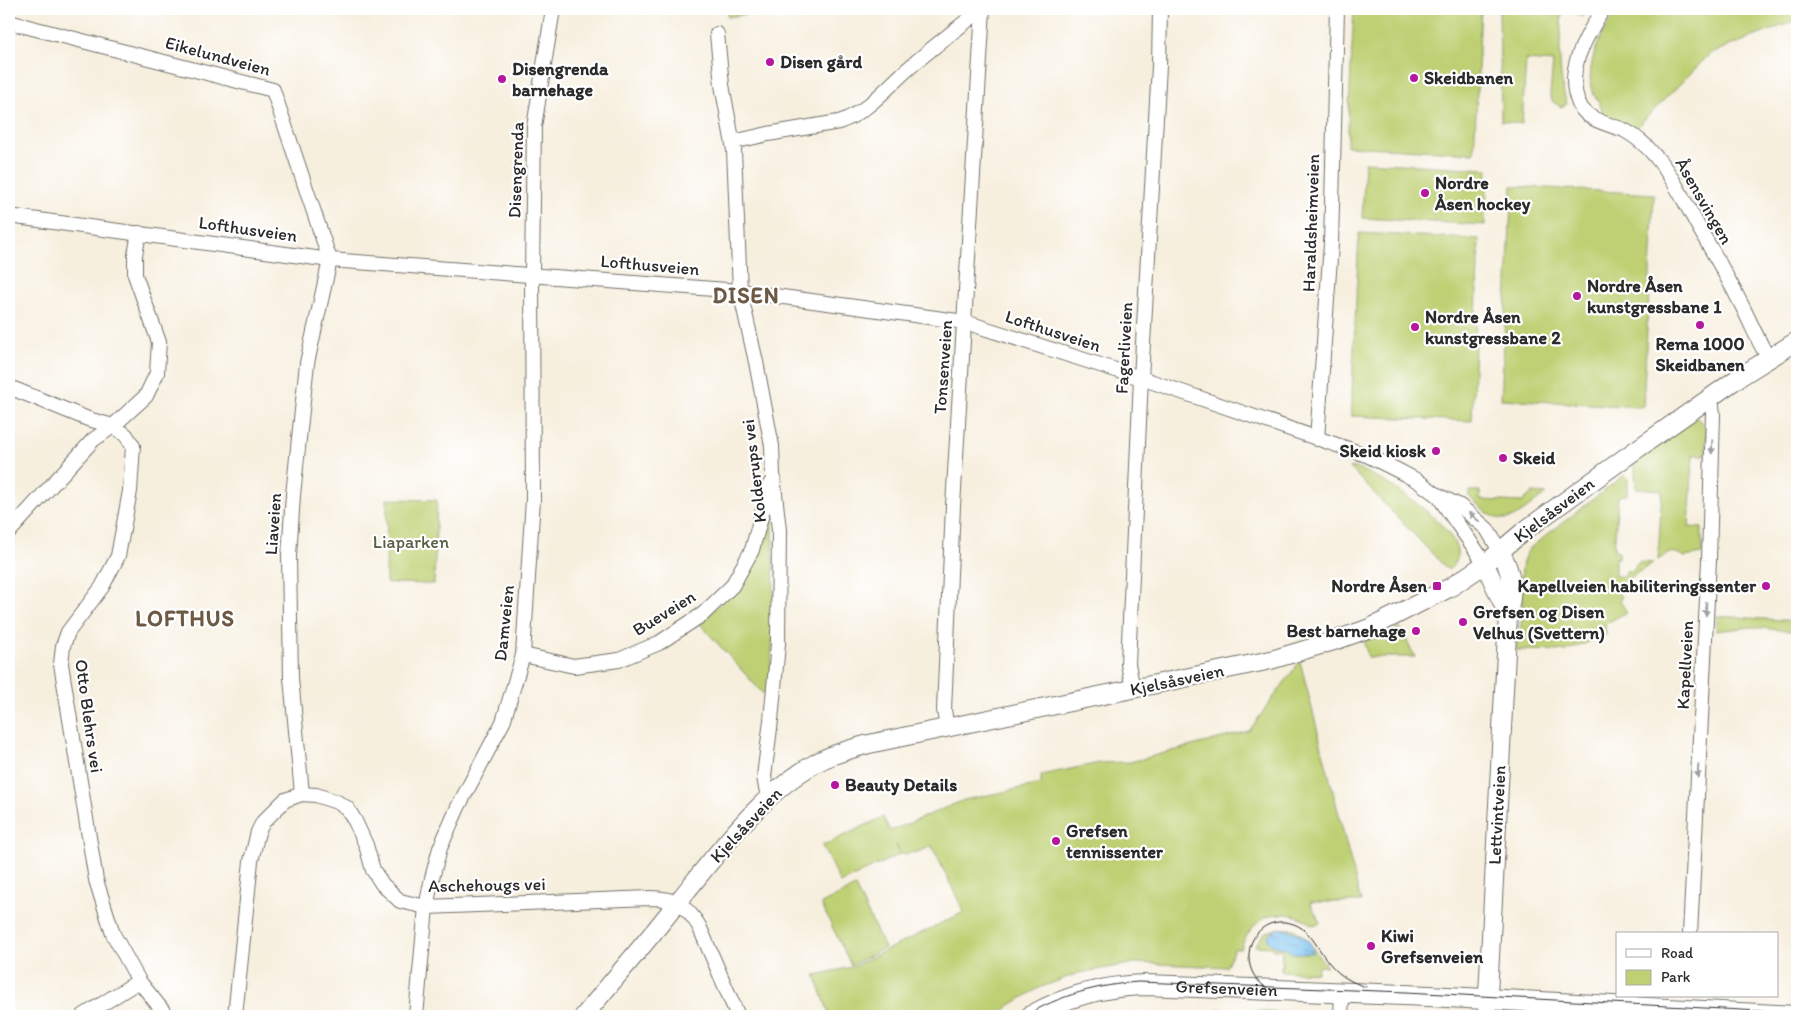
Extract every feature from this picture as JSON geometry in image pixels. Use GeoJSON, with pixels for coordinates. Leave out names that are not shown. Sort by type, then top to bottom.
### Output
{"type":"FeatureCollection","features":[{"type":"Feature","properties":{"kind":"main road","name":"Grefsenveien"},"geometry":{"type":"LineString","coordinates":[[1031,1016],[1075,996],[1128,986],[1156,985],[1429,996],[1454,1011],[1685,1008],[1797,1016]]}},
{"type":"Feature","properties":{"kind":"main road","name":"Grefsenveien"},"geometry":{"type":"LineString","coordinates":[[1487,1010],[1548,1016]]}},
{"type":"Feature","properties":{"kind":"street","name":"Disengrenda"},"geometry":{"type":"LineString","coordinates":[[532,274],[534,127],[553,9]]}},
{"type":"Feature","properties":{"kind":"street"},"geometry":{"type":"LineString","coordinates":[[733,142],[849,119],[866,108],[910,67],[982,9]]}},
{"type":"Feature","properties":{"kind":"street","name":"Tonsenveien"},"geometry":{"type":"LineString","coordinates":[[947,728],[945,701],[954,506],[982,9]]}},
{"type":"Feature","properties":{"kind":"street","name":"Fagerliveien"},"geometry":{"type":"LineString","coordinates":[[1133,689],[1128,664],[1141,378],[1159,66],[1160,9]]}},
{"type":"Feature","properties":{"kind":"street","name":"Haraldsheimveien"},"geometry":{"type":"LineString","coordinates":[[1317,439],[1331,244],[1337,9]]}},
{"type":"Feature","properties":{"kind":"street","name":"Åsensvingen"},"geometry":{"type":"LineString","coordinates":[[1603,9],[1576,58],[1574,85],[1580,106],[1589,115],[1601,122],[1626,131],[1656,156],[1672,179],[1738,297],[1769,359]]}},
{"type":"Feature","properties":{"kind":"street","name":"Eikelundveien"},"geometry":{"type":"LineString","coordinates":[[9,22],[273,90],[330,260]]}},
{"type":"Feature","properties":{"kind":"street","name":"Kolderups vei"},"geometry":{"type":"LineString","coordinates":[[717,34],[722,85],[733,142],[740,291],[772,446],[773,476],[780,530],[778,644],[764,777],[766,788],[771,795]]}},
{"type":"Feature","properties":{"kind":"street","name":"Lofthusveien"},"geometry":{"type":"LineString","coordinates":[[9,216],[330,260],[740,291],[965,322],[1141,378],[1369,456],[1418,481],[1438,495],[1460,506],[1487,529],[1500,551]]}},
{"type":"Feature","properties":{"kind":"street"},"geometry":{"type":"LineString","coordinates":[[9,532],[93,440],[113,426],[146,396],[157,373],[159,342],[135,275],[135,255],[139,233]]}},
{"type":"Feature","properties":{"kind":"street","name":"Liaveien"},"geometry":{"type":"LineString","coordinates":[[302,794],[291,678],[289,556],[294,485],[306,373],[330,260]]}},
{"type":"Feature","properties":{"kind":"street","name":"Damveien"},"geometry":{"type":"LineString","coordinates":[[416,1016],[426,907],[440,848],[458,807],[503,722],[523,655],[533,499],[532,274]]}},
{"type":"Feature","properties":{"kind":"street","name":"Kjelsåsveien"},"geometry":{"type":"LineString","coordinates":[[584,1016],[727,843],[771,795],[798,774],[837,754],[869,744],[1271,660],[1339,640],[1370,628],[1451,587],[1485,564],[1551,511],[1741,376],[1797,341]]}},
{"type":"Feature","properties":{"kind":"street"},"geometry":{"type":"LineString","coordinates":[[9,387],[88,420],[113,426]]}},
{"type":"Feature","properties":{"kind":"street","name":"Kapellveien"},"geometry":{"type":"LineString","coordinates":[[1690,932],[1709,560],[1713,414],[1711,398]]}},
{"type":"Feature","properties":{"kind":"street","name":"Otto Blehrs vei"},"geometry":{"type":"LineString","coordinates":[[113,426],[126,434],[133,446],[130,491],[118,556],[102,587],[68,632],[63,646],[61,664],[96,880],[113,934],[139,981],[167,1016]]}},
{"type":"Feature","properties":{"kind":"street","name":"Bueveien"},"geometry":{"type":"LineString","coordinates":[[523,655],[574,666],[619,660],[659,643],[703,614],[732,586],[752,550],[773,476]]}},
{"type":"Feature","properties":{"kind":"street","name":"Lofthusveien"},"geometry":{"type":"LineString","coordinates":[[1438,495],[1485,564]]}},
{"type":"Feature","properties":{"kind":"street","name":"Lettvintveien"},"geometry":{"type":"LineString","coordinates":[[1487,1010],[1508,615],[1512,597],[1512,586],[1506,562],[1500,551]]}},
{"type":"Feature","properties":{"kind":"street","name":"Lettvintveien"},"geometry":{"type":"LineString","coordinates":[[1485,564],[1508,615]]}},
{"type":"Feature","properties":{"kind":"street"},"geometry":{"type":"LineString","coordinates":[[235,1016],[250,861],[258,832],[263,822],[278,805],[295,795],[302,794]]}},
{"type":"Feature","properties":{"kind":"street","name":"Aschehougs vei"},"geometry":{"type":"LineString","coordinates":[[302,794],[316,795],[337,802],[347,808],[356,821],[366,845],[373,870],[382,884],[400,901],[426,907],[655,898],[678,903]]}},
{"type":"Feature","properties":{"kind":"street"},"geometry":{"type":"LineString","coordinates":[[678,903],[691,914],[699,926],[738,1016]]}},
{"type":"Feature","properties":{"kind":"street"},"geometry":{"type":"LineString","coordinates":[[83,1016],[139,981]]}},
{"type":"Feature","properties":{"kind":"street"},"geometry":{"type":"LineString","coordinates":[[1341,1016],[1342,993]]}},
{"type":"Feature","properties":{"kind":"green space"},"geometry":{"type":"Polygon","coordinates":[[[728,9],[784,9],[727,17],[728,9]]]}},
{"type":"Feature","properties":{"kind":"green space","name":"Skeidbanen"},"geometry":{"type":"Polygon","coordinates":[[[1354,9],[1481,9],[1474,153],[1347,146],[1354,9]]]}},
{"type":"Feature","properties":{"kind":"green space"},"geometry":{"type":"Polygon","coordinates":[[[1499,9],[1588,9],[1581,17],[1576,13],[1562,11],[1560,69],[1567,104],[1561,107],[1552,101],[1550,94],[1553,62],[1526,60],[1522,124],[1501,121],[1499,9]]]}},
{"type":"Feature","properties":{"kind":"green space"},"geometry":{"type":"Polygon","coordinates":[[[1619,9],[1797,9],[1797,19],[1792,19],[1792,22],[1711,53],[1635,129],[1601,116],[1600,105],[1591,88],[1591,67],[1597,46],[1607,26],[1619,9]]]}},
{"type":"Feature","properties":{"kind":"green space","name":"Nordre Åsen hockey"},"geometry":{"type":"Polygon","coordinates":[[[1365,162],[1488,169],[1485,225],[1362,218],[1365,162]]]}},
{"type":"Feature","properties":{"kind":"green space","name":"Nordre Åsen kunstgressbane 1"},"geometry":{"type":"Polygon","coordinates":[[[1512,186],[1654,194],[1643,407],[1501,399],[1512,186]]]}},
{"type":"Feature","properties":{"kind":"green space","name":"Nordre Åsen kunstgressbane 2"},"geometry":{"type":"Polygon","coordinates":[[[1359,233],[1479,239],[1472,421],[1351,416],[1359,233]]]}},
{"type":"Feature","properties":{"kind":"green space"},"geometry":{"type":"Polygon","coordinates":[[[1692,418],[1697,418],[1707,427],[1706,455],[1693,455],[1689,527],[1702,528],[1702,554],[1684,557],[1671,553],[1658,560],[1662,490],[1636,488],[1635,470],[1630,459],[1692,418]]]}},
{"type":"Feature","properties":{"kind":"green space"},"geometry":{"type":"Polygon","coordinates":[[[1349,467],[1373,475],[1390,485],[1428,512],[1444,528],[1455,544],[1457,558],[1448,570],[1349,467]]]}},
{"type":"Feature","properties":{"kind":"green space"},"geometry":{"type":"Polygon","coordinates":[[[1623,476],[1628,478],[1627,495],[1618,496],[1614,550],[1619,551],[1619,558],[1615,558],[1615,576],[1625,576],[1626,571],[1632,571],[1639,562],[1653,563],[1615,587],[1621,597],[1620,601],[1627,612],[1605,624],[1606,635],[1566,651],[1516,650],[1523,607],[1522,572],[1525,555],[1530,548],[1623,476]]]}},
{"type":"Feature","properties":{"kind":"green space"},"geometry":{"type":"Polygon","coordinates":[[[1470,491],[1480,491],[1480,500],[1522,502],[1532,493],[1546,494],[1515,516],[1499,519],[1480,507],[1468,495],[1470,491]]]}},
{"type":"Feature","properties":{"kind":"green space","name":"Liaparken"},"geometry":{"type":"Polygon","coordinates":[[[387,499],[437,500],[434,584],[386,583],[387,499]]]}},
{"type":"Feature","properties":{"kind":"green space"},"geometry":{"type":"Polygon","coordinates":[[[768,515],[773,519],[774,621],[769,694],[765,696],[700,624],[732,591],[768,515]]]}},
{"type":"Feature","properties":{"kind":"green space"},"geometry":{"type":"Polygon","coordinates":[[[1717,616],[1797,621],[1797,632],[1752,627],[1716,631],[1717,616]]]}},
{"type":"Feature","properties":{"kind":"green space"},"geometry":{"type":"Polygon","coordinates":[[[1400,627],[1415,657],[1368,657],[1364,642],[1400,627]]]}},
{"type":"Feature","properties":{"kind":"green space"},"geometry":{"type":"Polygon","coordinates":[[[1300,661],[1361,902],[1310,902],[1320,923],[1313,925],[1302,918],[1291,915],[1280,914],[1270,916],[1252,928],[1241,949],[1234,949],[1226,967],[1135,963],[1079,973],[1039,988],[1009,1006],[997,1016],[830,1016],[815,975],[852,967],[964,912],[932,846],[918,852],[901,854],[896,845],[900,854],[840,883],[822,846],[883,817],[890,831],[964,800],[1041,784],[1041,775],[1100,763],[1130,762],[1249,731],[1300,661]]]}},
{"type":"Feature","properties":{"kind":"green space"},"geometry":{"type":"Polygon","coordinates":[[[855,887],[885,948],[851,965],[821,904],[855,887]]]}},
{"type":"Feature","properties":{"kind":"green space"},"geometry":{"type":"Polygon","coordinates":[[[1278,928],[1294,929],[1307,939],[1327,967],[1318,966],[1317,973],[1281,971],[1282,950],[1255,946],[1264,933],[1278,928]]]}},
{"type":"Feature","properties":{"kind":"green space"},"geometry":{"type":"Polygon","coordinates":[[[1217,1009],[1327,1015],[1329,1016],[1218,1016],[1217,1009]]]}},
{"type":"Feature","properties":{"kind":"water"},"geometry":{"type":"Polygon","coordinates":[[[1277,929],[1288,930],[1305,938],[1312,947],[1313,953],[1292,953],[1285,948],[1272,945],[1268,941],[1268,935],[1277,929]]]}},
{"type":"Feature","properties":{"kind":"tram line"},"geometry":{"type":"LineString","coordinates":[[1267,988],[1257,980],[1251,969],[1250,947],[1262,928],[1272,923],[1285,922],[1294,924],[1307,933],[1338,973],[1366,987]]}},
{"type":"Feature","properties":{"kind":"tram line"},"geometry":{"type":"LineString","coordinates":[[1025,1016],[1052,1002],[1080,992],[1138,982],[1406,992],[1797,1013]]}},
{"type":"Feature","properties":{"kind":"place","name":"Disen gård"},"geometry":{"type":"Point","coordinates":[770,62]}},
{"type":"Feature","properties":{"kind":"place","name":"Skeidbanen"},"geometry":{"type":"Point","coordinates":[1414,78]}},
{"type":"Feature","properties":{"kind":"place","name":"Disengrenda barnehage"},"geometry":{"type":"Point","coordinates":[502,79]}},
{"type":"Feature","properties":{"kind":"place","name":"Nordre Åsen hockey"},"geometry":{"type":"Point","coordinates":[1425,193]}},
{"type":"Feature","properties":{"kind":"place","name":"Nordre Åsen kunstgressbane 1"},"geometry":{"type":"Point","coordinates":[1577,296]}},
{"type":"Feature","properties":{"kind":"place","name":"Rema 1000 Skeidbanen"},"geometry":{"type":"Point","coordinates":[1700,325]}},
{"type":"Feature","properties":{"kind":"place","name":"Nordre Åsen kunstgressbane 2"},"geometry":{"type":"Point","coordinates":[1415,327]}},
{"type":"Feature","properties":{"kind":"place","name":"Skeid kiosk"},"geometry":{"type":"Point","coordinates":[1436,451]}},
{"type":"Feature","properties":{"kind":"place","name":"Skeid"},"geometry":{"type":"Point","coordinates":[1503,458]}},
{"type":"Feature","properties":{"kind":"place","name":"Nordre Åsen"},"geometry":{"type":"Point","coordinates":[1437,586]}},
{"type":"Feature","properties":{"kind":"place","name":"Kapellveien habiliteringssenter"},"geometry":{"type":"Point","coordinates":[1766,586]}},
{"type":"Feature","properties":{"kind":"place","name":"Grefsen og Disen Velhus (Svettern)"},"geometry":{"type":"Point","coordinates":[1463,622]}},
{"type":"Feature","properties":{"kind":"place","name":"Best barnehage"},"geometry":{"type":"Point","coordinates":[1416,631]}},
{"type":"Feature","properties":{"kind":"place","name":"Beauty Details"},"geometry":{"type":"Point","coordinates":[835,785]}},
{"type":"Feature","properties":{"kind":"place","name":"Grefsen tennissenter"},"geometry":{"type":"Point","coordinates":[1056,841]}},
{"type":"Feature","properties":{"kind":"place","name":"Kiwi Grefsenveien"},"geometry":{"type":"Point","coordinates":[1371,946]}},
{"type":"Feature","properties":{"kind":"district","name":"DISEN"},"geometry":{"type":"Point","coordinates":[746,295]}},
{"type":"Feature","properties":{"kind":"district","name":"LOFTHUS"},"geometry":{"type":"Point","coordinates":[185,618]}}]}
